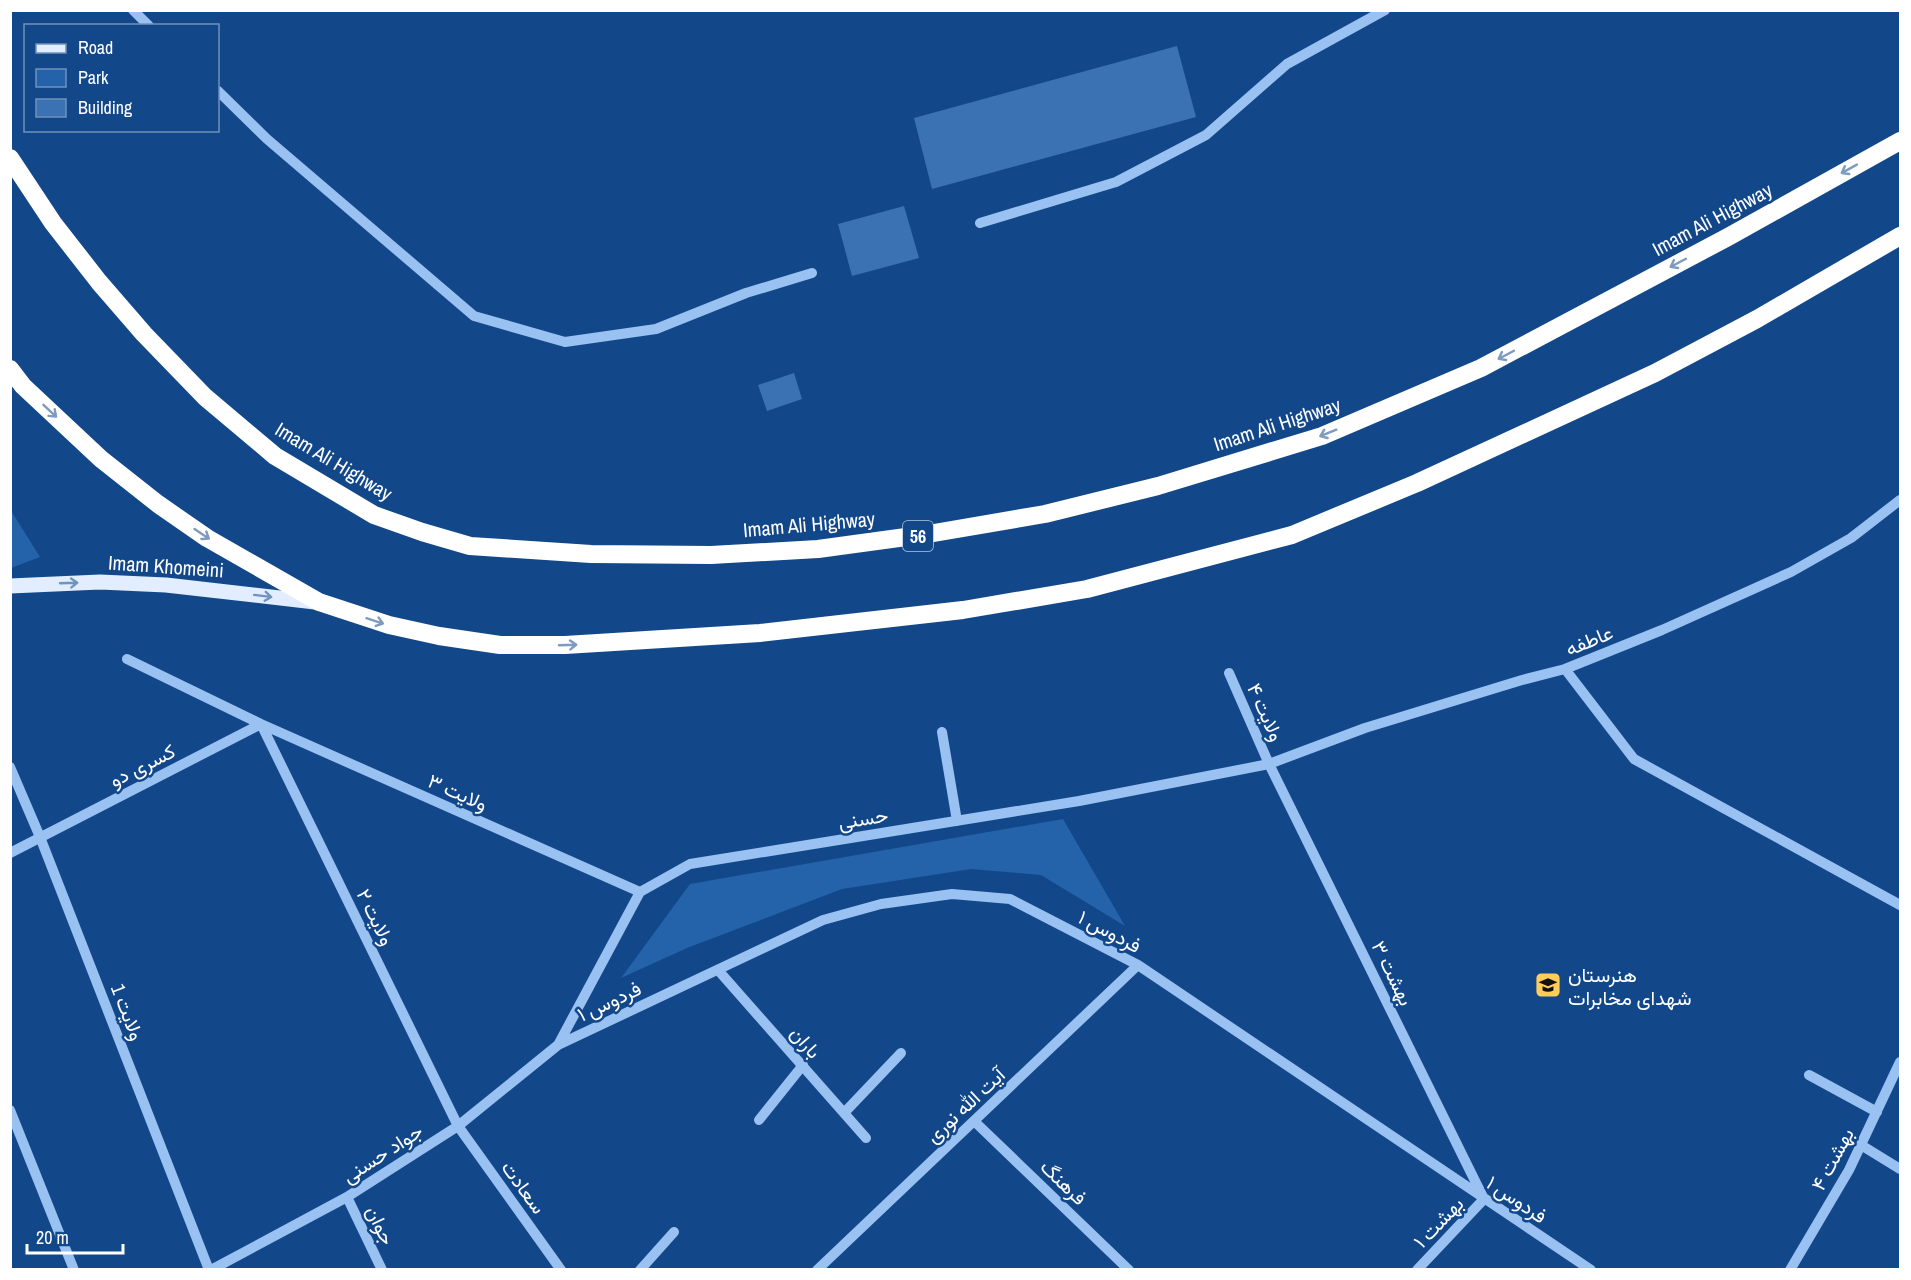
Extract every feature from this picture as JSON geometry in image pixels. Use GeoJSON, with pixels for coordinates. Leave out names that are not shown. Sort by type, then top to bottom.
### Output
{"type":"FeatureCollection","features":[{"type":"Feature","properties":{"kind":"highway","name":"Imam Ali Highway"},"geometry":{"type":"LineString","coordinates":[[10,158],[53,223],[99,282],[144,334],[206,397],[275,456],[374,515],[470,546],[591,554],[711,555],[818,549],[928,534],[1045,514],[1158,486],[1322,436],[1481,368],[1728,237],[1900,141]]}},
{"type":"Feature","properties":{"kind":"highway"},"geometry":{"type":"LineString","coordinates":[[10,369],[23,386],[101,459],[158,504],[207,538],[319,602],[389,625],[439,636],[500,645],[565,645],[771,631],[963,610],[1088,589],[1292,535],[1417,483],[1655,372],[1757,319],[1900,236]]}},
{"type":"Feature","properties":{"kind":"main road","name":"Imam Khomeini"},"geometry":{"type":"LineString","coordinates":[[10,586],[100,582],[166,585],[319,602]]}},
{"type":"Feature","properties":{"kind":"street"},"geometry":{"type":"LineString","coordinates":[[133,10],[146,24]]}},
{"type":"Feature","properties":{"kind":"street"},"geometry":{"type":"LineString","coordinates":[[980,224],[1116,182],[1206,135],[1287,64],[1385,10]]}},
{"type":"Feature","properties":{"kind":"street"},"geometry":{"type":"LineString","coordinates":[[219,93],[267,139],[474,316],[565,342],[656,328],[746,293],[812,273]]}},
{"type":"Feature","properties":{"kind":"street","name":"عاطفه"},"geometry":{"type":"LineString","coordinates":[[1269,764],[1365,728],[1565,669],[1662,630],[1791,572],[1851,538],[1900,500]]}},
{"type":"Feature","properties":{"kind":"street","name":"ولایت ۳"},"geometry":{"type":"LineString","coordinates":[[127,660],[261,724],[640,892]]}},
{"type":"Feature","properties":{"kind":"street"},"geometry":{"type":"LineString","coordinates":[[1565,669],[1634,759],[1900,905]]}},
{"type":"Feature","properties":{"kind":"street","name":"ولایت ۴"},"geometry":{"type":"LineString","coordinates":[[1229,673],[1269,764]]}},
{"type":"Feature","properties":{"kind":"street","name":"کسری دو"},"geometry":{"type":"LineString","coordinates":[[10,853],[261,724]]}},
{"type":"Feature","properties":{"kind":"street","name":"ولایت ۲"},"geometry":{"type":"LineString","coordinates":[[261,724],[458,1126]]}},
{"type":"Feature","properties":{"kind":"street"},"geometry":{"type":"LineString","coordinates":[[942,732],[957,821]]}},
{"type":"Feature","properties":{"kind":"street","name":"حسنی"},"geometry":{"type":"LineString","coordinates":[[640,892],[690,864],[1079,801],[1269,764]]}},
{"type":"Feature","properties":{"kind":"street","name":"بهشت ۳"},"geometry":{"type":"LineString","coordinates":[[1269,764],[1485,1198]]}},
{"type":"Feature","properties":{"kind":"street","name":"ولایت 1"},"geometry":{"type":"LineString","coordinates":[[10,767],[40,837],[210,1269]]}},
{"type":"Feature","properties":{"kind":"street"},"geometry":{"type":"LineString","coordinates":[[558,1045],[640,892]]}},
{"type":"Feature","properties":{"kind":"street","name":"فردوس ۱"},"geometry":{"type":"LineString","coordinates":[[558,1045],[824,920],[881,904],[952,894],[1010,899],[1138,965],[1591,1269]]}},
{"type":"Feature","properties":{"kind":"street","name":"آیت الله نوری"},"geometry":{"type":"LineString","coordinates":[[822,1268],[1138,965]]}},
{"type":"Feature","properties":{"kind":"street","name":"باران"},"geometry":{"type":"LineString","coordinates":[[718,970],[866,1138]]}},
{"type":"Feature","properties":{"kind":"street","name":"جواد حسنی"},"geometry":{"type":"LineString","coordinates":[[210,1269],[347,1197],[458,1126],[558,1045]]}},
{"type":"Feature","properties":{"kind":"street"},"geometry":{"type":"LineString","coordinates":[[844,1113],[901,1053]]}},
{"type":"Feature","properties":{"kind":"street","name":"بهشت ۴"},"geometry":{"type":"LineString","coordinates":[[1790,1269],[1849,1170],[1900,1062]]}},
{"type":"Feature","properties":{"kind":"street"},"geometry":{"type":"LineString","coordinates":[[759,1120],[802,1065]]}},
{"type":"Feature","properties":{"kind":"street"},"geometry":{"type":"LineString","coordinates":[[1809,1075],[1876,1112]]}},
{"type":"Feature","properties":{"kind":"street"},"geometry":{"type":"LineString","coordinates":[[10,1110],[74,1269]]}},
{"type":"Feature","properties":{"kind":"street","name":"فرهنگ"},"geometry":{"type":"LineString","coordinates":[[974,1121],[1129,1269]]}},
{"type":"Feature","properties":{"kind":"street","name":"سعادت"},"geometry":{"type":"LineString","coordinates":[[458,1126],[561,1269]]}},
{"type":"Feature","properties":{"kind":"street"},"geometry":{"type":"LineString","coordinates":[[1861,1145],[1900,1169]]}},
{"type":"Feature","properties":{"kind":"street","name":"جوان"},"geometry":{"type":"LineString","coordinates":[[347,1197],[382,1269]]}},
{"type":"Feature","properties":{"kind":"street","name":"بهشت ۱"},"geometry":{"type":"LineString","coordinates":[[1417,1269],[1485,1198]]}},
{"type":"Feature","properties":{"kind":"street"},"geometry":{"type":"LineString","coordinates":[[640,1269],[674,1232]]}},
{"type":"Feature","properties":{"kind":"green space"},"geometry":{"type":"Polygon","coordinates":[[[10,509],[40,557],[11,568],[10,568],[10,509]]]}},
{"type":"Feature","properties":{"kind":"green space"},"geometry":{"type":"Polygon","coordinates":[[[1063,819],[1125,926],[1041,875],[971,869],[842,889],[687,948],[621,978],[690,884],[1063,819]]]}},
{"type":"Feature","properties":{"kind":"building"},"geometry":{"type":"Polygon","coordinates":[[[1177,46],[1196,117],[932,189],[914,118],[1177,46]]]}},
{"type":"Feature","properties":{"kind":"building"},"geometry":{"type":"Polygon","coordinates":[[[904,206],[919,258],[852,276],[838,224],[904,206]]]}},
{"type":"Feature","properties":{"kind":"building"},"geometry":{"type":"Polygon","coordinates":[[[794,373],[802,399],[767,411],[758,385],[794,373]]]}},
{"type":"Feature","properties":{"kind":"place","name":"هنرستان شهدای مخابرات"},"geometry":{"type":"Point","coordinates":[1548,985]}}]}
